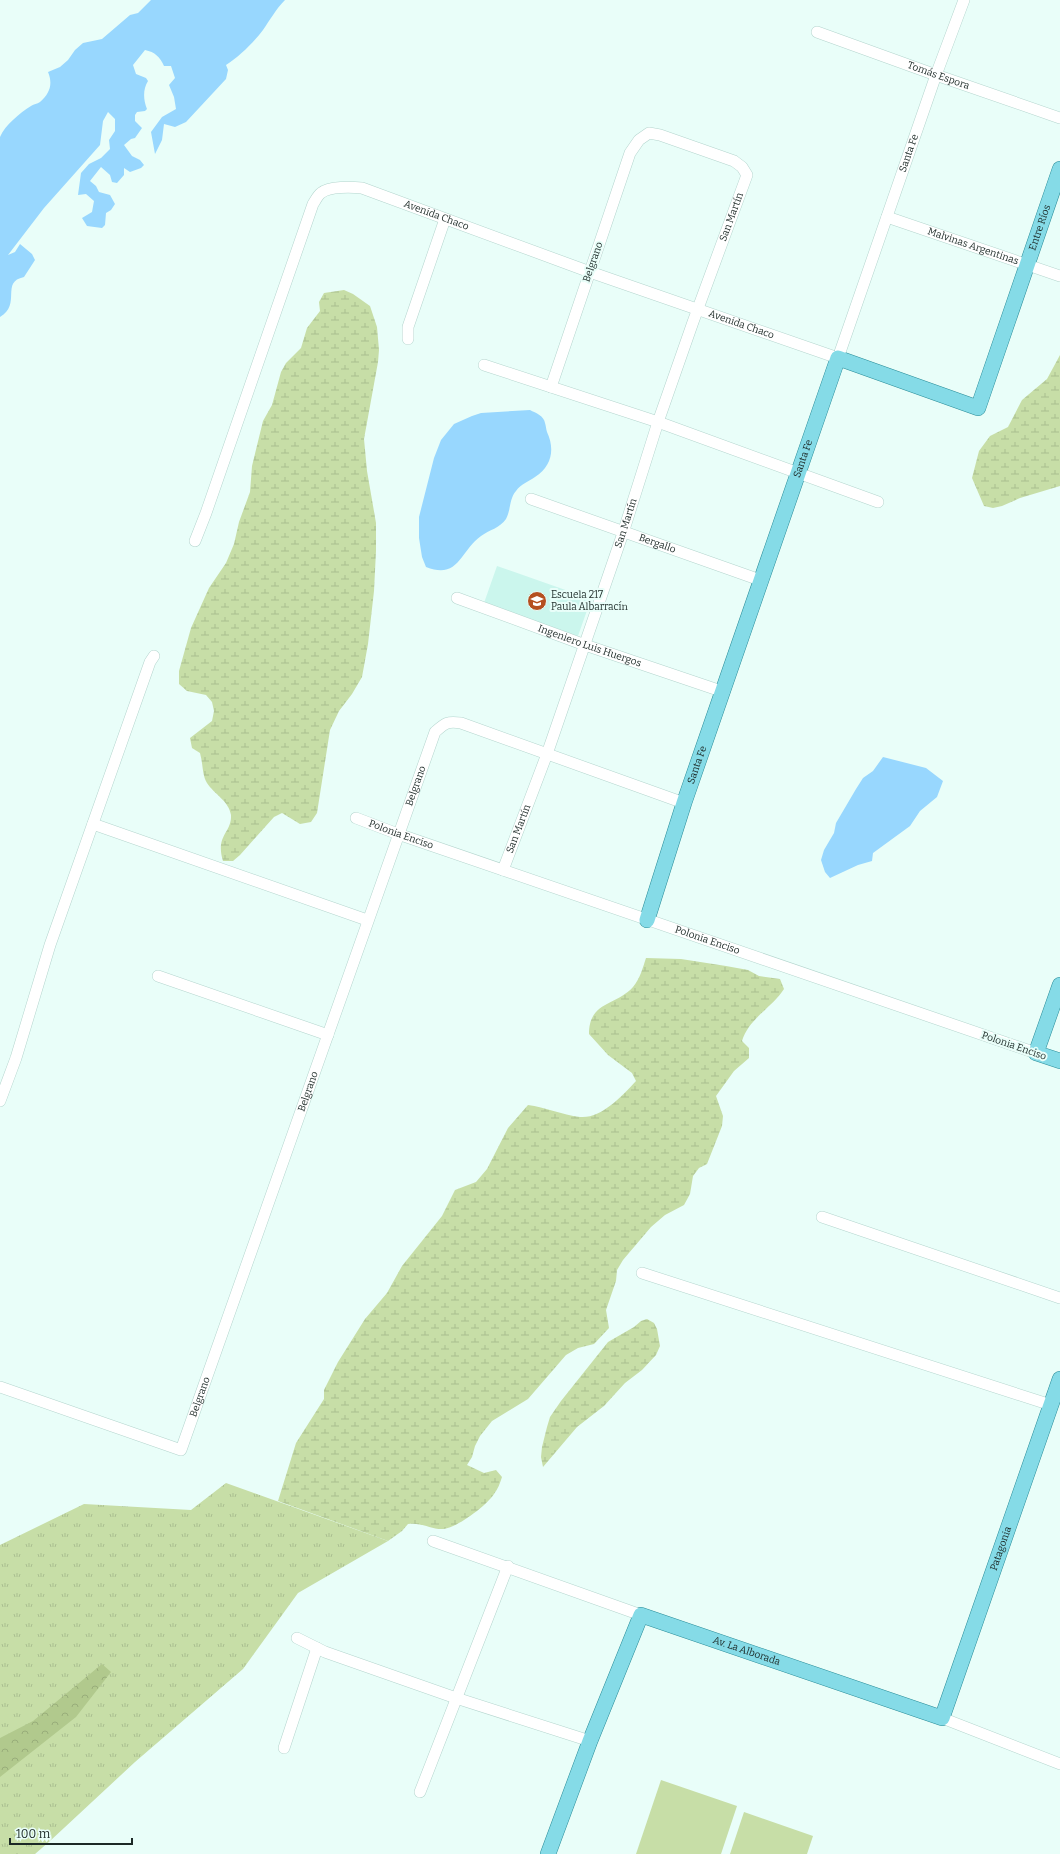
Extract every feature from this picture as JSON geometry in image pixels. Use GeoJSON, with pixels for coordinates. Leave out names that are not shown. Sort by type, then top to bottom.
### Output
{"type":"FeatureCollection","features":[{"type":"Feature","properties":{"kind":"main road","name":"Entre Ríos"},"geometry":{"type":"LineString","coordinates":[[1027,264],[1060,169]]}},
{"type":"Feature","properties":{"kind":"main road","name":"Avenida Chaco"},"geometry":{"type":"LineString","coordinates":[[838,358],[978,408],[1027,264]]}},
{"type":"Feature","properties":{"kind":"main road","name":"Santa Fe"},"geometry":{"type":"LineString","coordinates":[[647,920],[684,803],[724,692],[760,580],[838,358]]}},
{"type":"Feature","properties":{"kind":"main road"},"geometry":{"type":"LineString","coordinates":[[1036,1053],[1060,985]]}},
{"type":"Feature","properties":{"kind":"main road","name":"Polonia Enciso"},"geometry":{"type":"LineString","coordinates":[[1036,1053],[1060,1061]]}},
{"type":"Feature","properties":{"kind":"main road","name":"Patagonia"},"geometry":{"type":"LineString","coordinates":[[942,1718],[1055,1402],[1060,1379]]}},
{"type":"Feature","properties":{"kind":"main road"},"geometry":{"type":"LineString","coordinates":[[548,1854],[590,1742],[641,1615]]}},
{"type":"Feature","properties":{"kind":"main road","name":"Av. La Alborada"},"geometry":{"type":"LineString","coordinates":[[641,1615],[942,1718]]}},
{"type":"Feature","properties":{"kind":"street","name":"Santa Fe"},"geometry":{"type":"LineString","coordinates":[[838,358],[936,75],[964,0]]}},
{"type":"Feature","properties":{"kind":"street","name":"Tomás Espora"},"geometry":{"type":"LineString","coordinates":[[817,32],[1060,118]]}},
{"type":"Feature","properties":{"kind":"street","name":"Belgrano"},"geometry":{"type":"LineString","coordinates":[[552,387],[630,153],[640,140],[649,133],[660,135],[734,161],[742,167],[747,175]]}},
{"type":"Feature","properties":{"kind":"street","name":"San Martín"},"geometry":{"type":"LineString","coordinates":[[502,870],[547,754],[623,533],[658,422],[747,175]]}},
{"type":"Feature","properties":{"kind":"street","name":"Avenida Chaco"},"geometry":{"type":"LineString","coordinates":[[194,541],[206,513],[313,204],[321,193],[350,187],[362,188],[590,272],[838,358]]}},
{"type":"Feature","properties":{"kind":"street","name":"Malvinas Argentinas"},"geometry":{"type":"LineString","coordinates":[[887,217],[1060,276]]}},
{"type":"Feature","properties":{"kind":"street"},"geometry":{"type":"LineString","coordinates":[[408,339],[408,327],[445,219]]}},
{"type":"Feature","properties":{"kind":"street"},"geometry":{"type":"LineString","coordinates":[[484,365],[658,422],[878,502]]}},
{"type":"Feature","properties":{"kind":"street","name":"Bergallo"},"geometry":{"type":"LineString","coordinates":[[531,499],[623,533],[760,580]]}},
{"type":"Feature","properties":{"kind":"street","name":"Ingeniero Luis Huergos"},"geometry":{"type":"LineString","coordinates":[[457,598],[585,645],[724,692]]}},
{"type":"Feature","properties":{"kind":"street"},"geometry":{"type":"LineString","coordinates":[[0,1101],[16,1058],[50,945],[154,656]]}},
{"type":"Feature","properties":{"kind":"street","name":"Belgrano"},"geometry":{"type":"LineString","coordinates":[[0,1388],[181,1450],[269,1207],[367,920],[435,732],[450,721],[460,723],[547,754]]}},
{"type":"Feature","properties":{"kind":"street"},"geometry":{"type":"LineString","coordinates":[[547,754],[684,803]]}},
{"type":"Feature","properties":{"kind":"street","name":"Polonia Enciso"},"geometry":{"type":"LineString","coordinates":[[356,818],[502,870],[1036,1053]]}},
{"type":"Feature","properties":{"kind":"street"},"geometry":{"type":"LineString","coordinates":[[93,824],[367,920]]}},
{"type":"Feature","properties":{"kind":"street"},"geometry":{"type":"LineString","coordinates":[[158,976],[328,1035]]}},
{"type":"Feature","properties":{"kind":"street"},"geometry":{"type":"LineString","coordinates":[[822,1217],[1060,1298]]}},
{"type":"Feature","properties":{"kind":"street"},"geometry":{"type":"LineString","coordinates":[[642,1273],[1055,1402]]}},
{"type":"Feature","properties":{"kind":"street","name":"Av. La Alborada"},"geometry":{"type":"LineString","coordinates":[[433,1541],[508,1566],[641,1615]]}},
{"type":"Feature","properties":{"kind":"street"},"geometry":{"type":"LineString","coordinates":[[420,1792],[508,1566]]}},
{"type":"Feature","properties":{"kind":"street"},"geometry":{"type":"LineString","coordinates":[[297,1638],[317,1648],[456,1698],[590,1742]]}},
{"type":"Feature","properties":{"kind":"street"},"geometry":{"type":"LineString","coordinates":[[284,1748],[317,1648]]}},
{"type":"Feature","properties":{"kind":"street","name":"Av. La Alborada"},"geometry":{"type":"LineString","coordinates":[[942,1718],[1060,1764]]}},
{"type":"Feature","properties":{"kind":"shaded area","name":"Escuela 217 Paula Albarracín"},"geometry":{"type":"Polygon","coordinates":[[[497,566],[591,599],[578,636],[484,603],[497,566]]]}},
{"type":"Feature","properties":{"kind":"green space"},"geometry":{"type":"Polygon","coordinates":[[[344,290],[353,294],[370,306],[377,327],[379,350],[364,439],[367,471],[376,523],[376,551],[374,591],[368,644],[362,677],[352,694],[339,711],[330,730],[317,813],[311,822],[300,824],[282,813],[274,817],[233,861],[223,861],[221,845],[231,821],[230,810],[207,783],[204,776],[200,753],[192,748],[190,738],[212,721],[214,711],[212,702],[206,695],[187,691],[179,684],[179,671],[191,628],[209,588],[226,563],[234,544],[239,522],[250,492],[252,466],[263,421],[272,405],[281,372],[286,363],[301,348],[307,328],[320,311],[319,302],[324,293],[344,290]]]}},
{"type":"Feature","properties":{"kind":"green space"},"geometry":{"type":"Polygon","coordinates":[[[1060,355],[1060,486],[1020,498],[1002,506],[993,508],[984,506],[972,478],[979,451],[990,436],[1008,427],[1022,400],[1047,379],[1060,355]]]}},
{"type":"Feature","properties":{"kind":"green space"},"geometry":{"type":"Polygon","coordinates":[[[646,958],[681,959],[748,970],[759,976],[780,979],[784,989],[779,996],[755,1019],[745,1033],[742,1041],[749,1048],[749,1058],[734,1071],[716,1096],[723,1116],[722,1126],[707,1164],[699,1168],[693,1176],[690,1194],[684,1205],[665,1215],[651,1227],[623,1260],[617,1270],[616,1281],[606,1310],[609,1328],[594,1344],[578,1348],[566,1355],[528,1399],[492,1421],[480,1436],[472,1457],[467,1465],[484,1473],[496,1470],[502,1477],[497,1490],[490,1499],[471,1515],[457,1524],[444,1529],[439,1529],[418,1524],[408,1524],[402,1531],[388,1541],[278,1501],[296,1443],[324,1399],[324,1390],[338,1362],[365,1319],[387,1293],[402,1266],[442,1216],[455,1190],[476,1182],[487,1169],[508,1128],[528,1105],[573,1116],[588,1117],[611,1105],[636,1081],[632,1073],[608,1055],[589,1034],[590,1023],[593,1015],[605,1005],[619,998],[633,987],[639,977],[646,958]]]}},
{"type":"Feature","properties":{"kind":"green space"},"geometry":{"type":"Polygon","coordinates":[[[647,1319],[654,1323],[657,1329],[660,1346],[656,1355],[642,1370],[625,1383],[604,1406],[577,1427],[543,1467],[541,1457],[542,1447],[547,1427],[550,1417],[561,1401],[608,1342],[634,1327],[641,1321],[647,1319]]]}},
{"type":"Feature","properties":{"kind":"green space"},"geometry":{"type":"Polygon","coordinates":[[[226,1483],[388,1541],[298,1593],[243,1669],[135,1762],[35,1854],[0,1854],[0,1545],[84,1504],[191,1510],[226,1483]]]}},
{"type":"Feature","properties":{"kind":"green space"},"geometry":{"type":"Polygon","coordinates":[[[102,1664],[111,1672],[76,1717],[0,1777],[0,1738],[33,1721],[102,1664]]]}},
{"type":"Feature","properties":{"kind":"green space"},"geometry":{"type":"Polygon","coordinates":[[[661,1780],[737,1806],[721,1854],[636,1854],[661,1780]]]}},
{"type":"Feature","properties":{"kind":"green space"},"geometry":{"type":"Polygon","coordinates":[[[744,1812],[813,1836],[807,1854],[730,1854],[744,1812]]]}},
{"type":"Feature","properties":{"kind":"water"},"geometry":{"type":"Polygon","coordinates":[[[151,0],[285,0],[255,40],[226,65],[228,70],[226,79],[186,122],[175,127],[164,124],[162,140],[155,154],[151,132],[162,117],[176,109],[174,97],[169,85],[175,78],[171,66],[164,66],[157,55],[145,50],[133,65],[136,74],[146,78],[148,81],[144,94],[147,109],[145,111],[137,112],[135,115],[135,121],[142,128],[135,138],[131,139],[124,145],[132,156],[140,160],[144,165],[141,168],[130,172],[124,168],[124,175],[117,183],[112,182],[110,175],[101,167],[90,181],[96,186],[99,192],[110,195],[115,204],[111,210],[106,213],[105,225],[102,228],[87,226],[82,218],[92,212],[94,201],[86,194],[78,195],[81,173],[89,164],[101,158],[110,149],[109,140],[115,131],[115,119],[108,112],[103,121],[100,145],[44,208],[8,255],[15,252],[20,244],[32,254],[35,260],[24,277],[17,280],[13,284],[10,306],[0,317],[0,137],[5,128],[13,120],[31,106],[40,102],[46,95],[50,88],[50,76],[48,72],[60,67],[83,43],[102,39],[130,15],[138,13],[151,0]]]}},
{"type":"Feature","properties":{"kind":"water"},"geometry":{"type":"Polygon","coordinates":[[[530,410],[543,418],[551,445],[550,457],[545,468],[541,473],[522,485],[516,491],[512,497],[508,516],[504,522],[474,542],[458,562],[452,567],[446,570],[437,570],[426,567],[422,557],[419,538],[419,517],[434,458],[441,440],[454,424],[472,416],[481,413],[530,410]]]}},
{"type":"Feature","properties":{"kind":"water"},"geometry":{"type":"Polygon","coordinates":[[[883,757],[926,768],[943,781],[937,797],[920,811],[910,826],[873,853],[872,861],[858,865],[830,878],[825,872],[821,860],[824,850],[834,833],[836,823],[856,789],[863,778],[873,771],[883,757]]]}},
{"type":"Feature","properties":{"kind":"place","name":"Escuela 217 Paula Albarracín"},"geometry":{"type":"Point","coordinates":[537,601]}}]}
